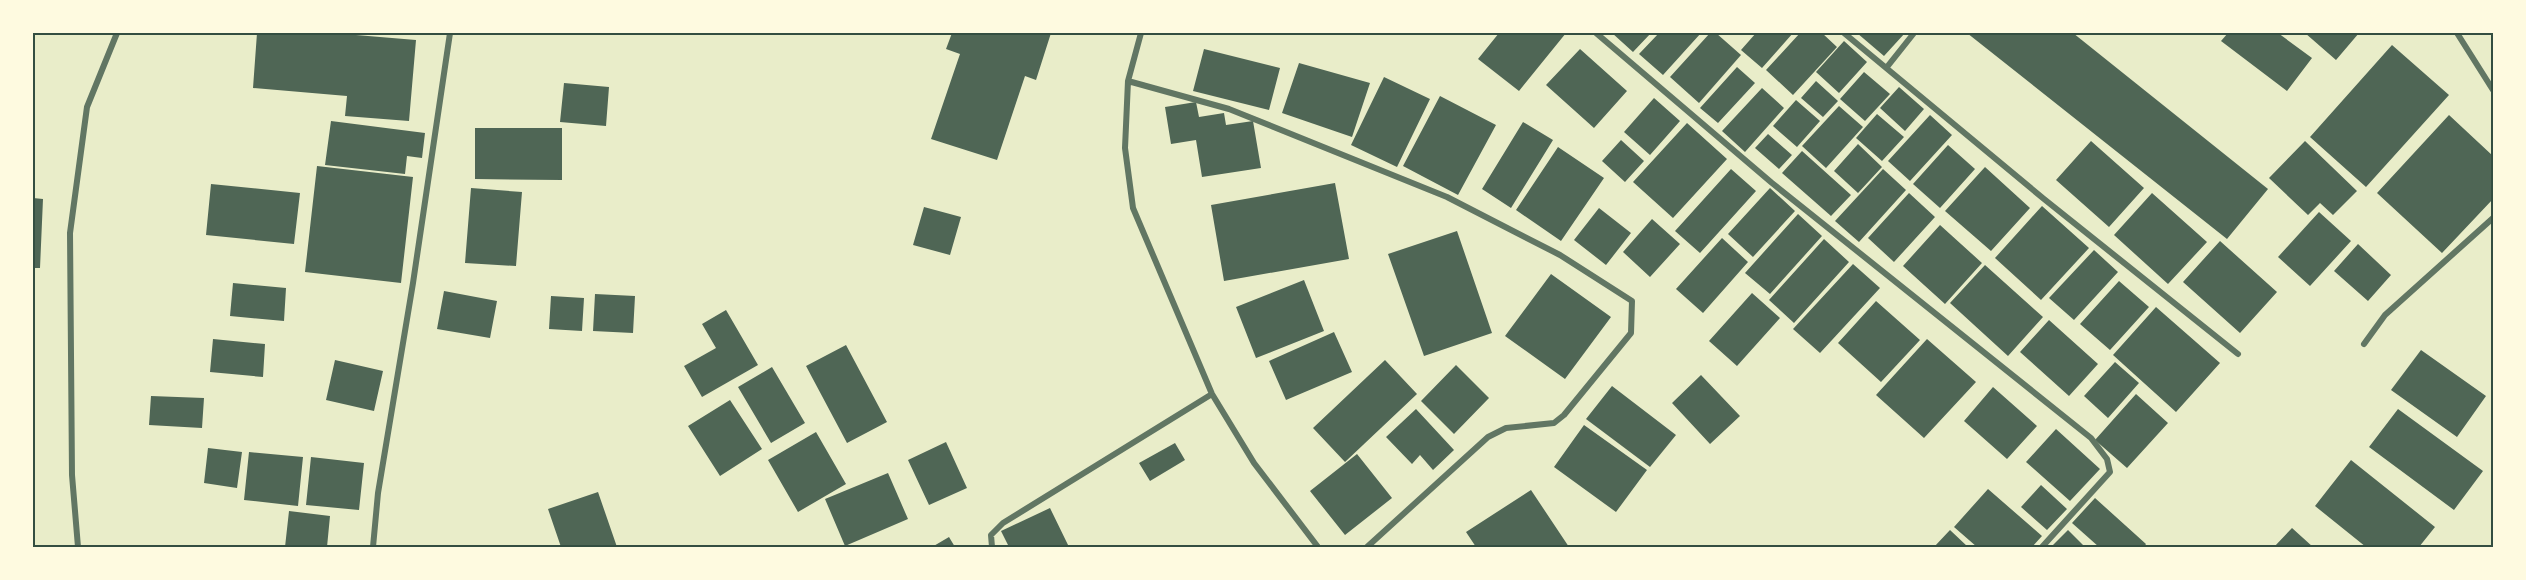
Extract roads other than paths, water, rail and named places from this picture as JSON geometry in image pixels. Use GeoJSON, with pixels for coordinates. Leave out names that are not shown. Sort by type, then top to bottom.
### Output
{"type":"FeatureCollection","features":[{"type":"Feature","properties":{"kind":"street"},"geometry":{"type":"LineString","coordinates":[[78,547],[72,475],[70,233],[87,107],[117,33]]}},
{"type":"Feature","properties":{"kind":"street"},"geometry":{"type":"LineString","coordinates":[[373,547],[378,493],[413,283],[450,33]]}},
{"type":"Feature","properties":{"kind":"street"},"geometry":{"type":"LineString","coordinates":[[1141,33],[1128,81],[1125,148],[1133,208],[1212,394],[1254,464],[1318,547]]}},
{"type":"Feature","properties":{"kind":"street"},"geometry":{"type":"LineString","coordinates":[[1596,33],[1772,183],[2091,438],[2107,459],[2110,472],[2042,547]]}},
{"type":"Feature","properties":{"kind":"street"},"geometry":{"type":"LineString","coordinates":[[1845,33],[2044,199],[2238,354]]}},
{"type":"Feature","properties":{"kind":"street"},"geometry":{"type":"LineString","coordinates":[[1887,67],[1914,33]]}},
{"type":"Feature","properties":{"kind":"street"},"geometry":{"type":"LineString","coordinates":[[2457,33],[2493,90]]}},
{"type":"Feature","properties":{"kind":"street"},"geometry":{"type":"LineString","coordinates":[[1128,81],[1229,109],[1448,197],[1560,255],[1632,301],[1631,333],[1564,415],[1554,423],[1506,428],[1488,437],[1367,547]]}},
{"type":"Feature","properties":{"kind":"street"},"geometry":{"type":"LineString","coordinates":[[2364,344],[2385,315],[2493,218]]}},
{"type":"Feature","properties":{"kind":"street"},"geometry":{"type":"LineString","coordinates":[[992,547],[991,535],[1003,523],[1212,394]]}}]}
